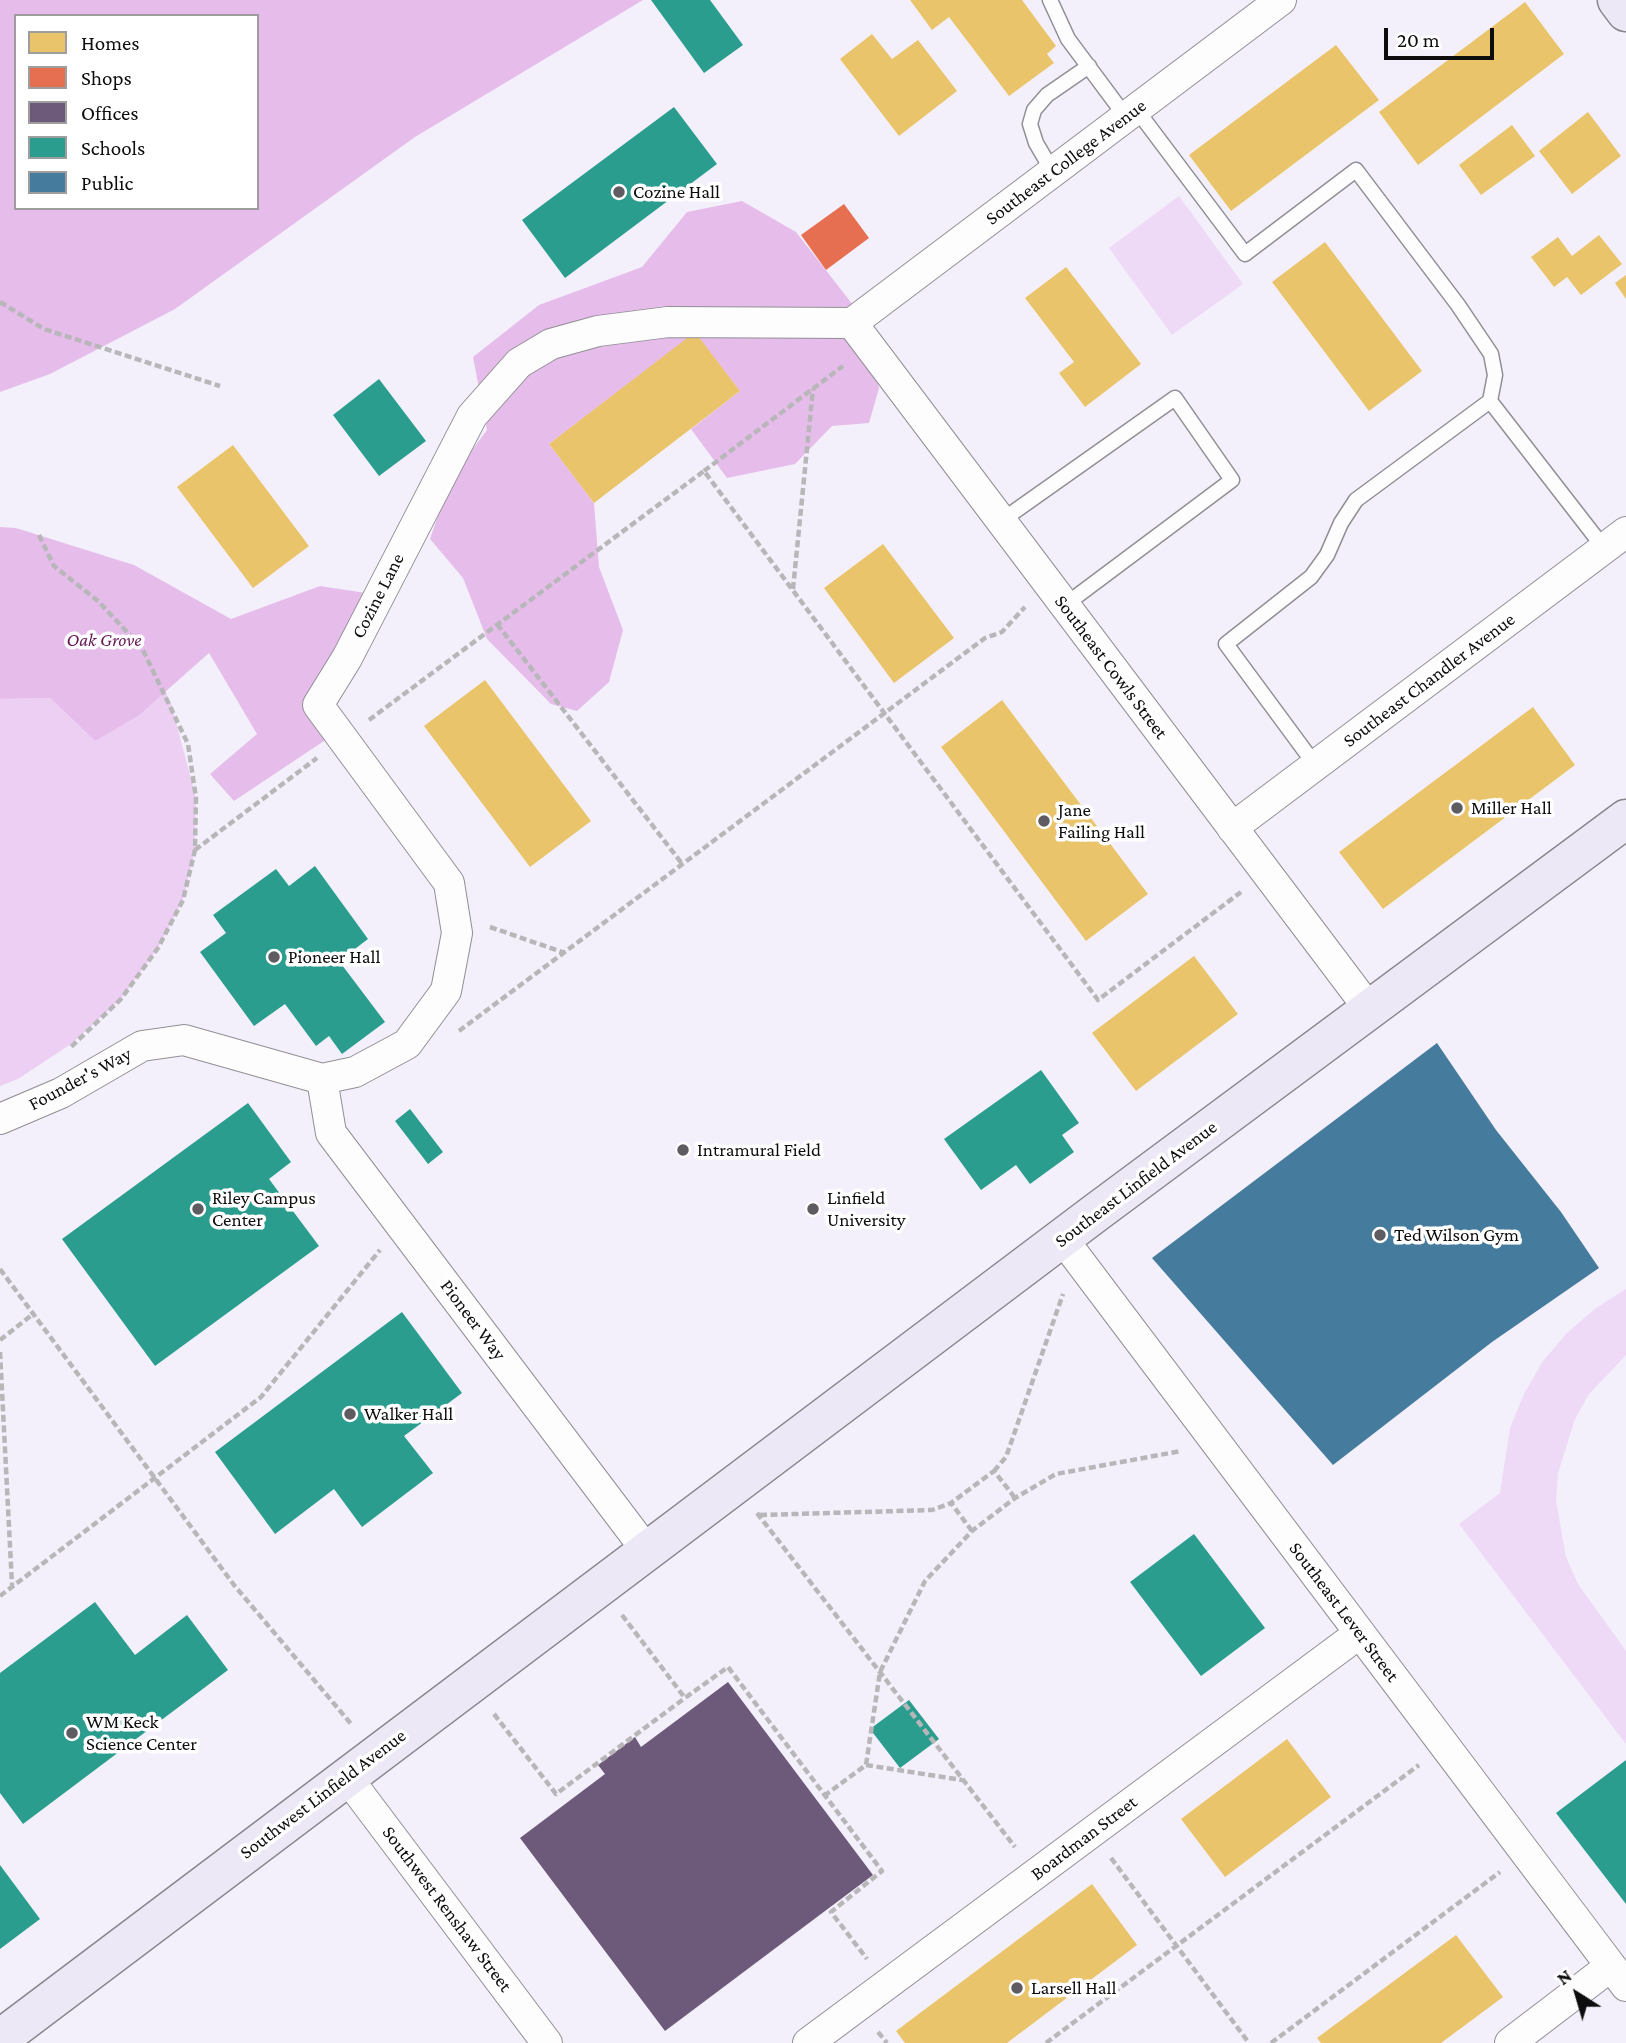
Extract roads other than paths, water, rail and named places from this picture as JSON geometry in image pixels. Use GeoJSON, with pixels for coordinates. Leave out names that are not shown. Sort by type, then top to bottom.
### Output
{"type":"FeatureCollection","features":[{"type":"Feature","properties":{"kind":"street","name":"Southeast College Avenue"},"geometry":{"type":"LineString","coordinates":[[861,335],[1054,172],[1281,0]]}},
{"type":"Feature","properties":{"kind":"street"},"geometry":{"type":"LineString","coordinates":[[1617,0],[1626,12]]}},
{"type":"Feature","properties":{"kind":"street","name":"Cozine Lane"},"geometry":{"type":"LineString","coordinates":[[322,1079],[355,1072],[407,1044],[446,991],[457,933],[449,883],[318,705],[347,658],[472,416],[519,363],[562,341],[598,331],[656,323],[861,335]]}},
{"type":"Feature","properties":{"kind":"street","name":"Southeast Cowls Street"},"geometry":{"type":"LineString","coordinates":[[861,335],[1370,1010]]}},
{"type":"Feature","properties":{"kind":"street","name":"Southeast Chandler Avenue"},"geometry":{"type":"LineString","coordinates":[[1232,828],[1615,540]]}},
{"type":"Feature","properties":{"kind":"street","name":"Southeast Linfield Avenue"},"geometry":{"type":"LineString","coordinates":[[647,1551],[1062,1238],[1626,819]]}},
{"type":"Feature","properties":{"kind":"street","name":"Founder's Way"},"geometry":{"type":"LineString","coordinates":[[0,1119],[61,1093],[142,1046],[184,1040],[322,1079]]}},
{"type":"Feature","properties":{"kind":"street","name":"Pioneer Way"},"geometry":{"type":"LineString","coordinates":[[322,1079],[331,1133],[647,1551]]}},
{"type":"Feature","properties":{"kind":"street","name":"Southeast Lever Street"},"geometry":{"type":"LineString","coordinates":[[1062,1238],[1619,1976]]}},
{"type":"Feature","properties":{"kind":"street","name":"Southwest Linfield Avenue"},"geometry":{"type":"LineString","coordinates":[[0,2039],[647,1551]]}},
{"type":"Feature","properties":{"kind":"street","name":"Boardman Street"},"geometry":{"type":"LineString","coordinates":[[808,2043],[1360,1633]]}},
{"type":"Feature","properties":{"kind":"street","name":"Southwest Renshaw Street"},"geometry":{"type":"LineString","coordinates":[[346,1776],[547,2043]]}},
{"type":"Feature","properties":{"kind":"street"},"geometry":{"type":"LineString","coordinates":[[1510,2043],[1619,1976]]}},
{"type":"Feature","properties":{"kind":"lane"},"geometry":{"type":"LineString","coordinates":[[1050,0],[1068,39],[1245,254],[1356,170],[1458,305],[1491,354],[1495,374],[1490,401],[1356,500],[1341,523],[1327,555],[1311,577],[1226,644],[1316,766]]}},
{"type":"Feature","properties":{"kind":"lane"},"geometry":{"type":"LineString","coordinates":[[1054,172],[1036,144],[1030,124],[1034,110],[1047,95],[1089,66]]}},
{"type":"Feature","properties":{"kind":"lane"},"geometry":{"type":"LineString","coordinates":[[1001,521],[1175,398],[1232,480],[1058,596]]}},
{"type":"Feature","properties":{"kind":"lane"},"geometry":{"type":"LineString","coordinates":[[1490,401],[1615,540]]}},
{"type":"Feature","properties":{"kind":"place","name":"Cozine Hall"},"geometry":{"type":"Point","coordinates":[619,192]}},
{"type":"Feature","properties":{"kind":"place","name":"Miller Hall"},"geometry":{"type":"Point","coordinates":[1457,808]}},
{"type":"Feature","properties":{"kind":"place","name":"Jane Failing Hall"},"geometry":{"type":"Point","coordinates":[1044,821]}},
{"type":"Feature","properties":{"kind":"place","name":"Pioneer Hall"},"geometry":{"type":"Point","coordinates":[274,957]}},
{"type":"Feature","properties":{"kind":"place","name":"Intramural Field"},"geometry":{"type":"Point","coordinates":[683,1150]}},
{"type":"Feature","properties":{"kind":"place","name":"Riley Campus Center"},"geometry":{"type":"Point","coordinates":[198,1209]}},
{"type":"Feature","properties":{"kind":"place","name":"Linfield University"},"geometry":{"type":"Point","coordinates":[813,1209]}},
{"type":"Feature","properties":{"kind":"place","name":"Ted Wilson Gym"},"geometry":{"type":"Point","coordinates":[1380,1235]}},
{"type":"Feature","properties":{"kind":"place","name":"Walker Hall"},"geometry":{"type":"Point","coordinates":[350,1414]}},
{"type":"Feature","properties":{"kind":"place","name":"WM Keck Science Center"},"geometry":{"type":"Point","coordinates":[72,1733]}},
{"type":"Feature","properties":{"kind":"place","name":"Larsell Hall"},"geometry":{"type":"Point","coordinates":[1017,1988]}},
{"type":"Feature","properties":{"kind":"park label","name":"Oak Grove"},"geometry":{"type":"Point","coordinates":[104,640]}}]}
